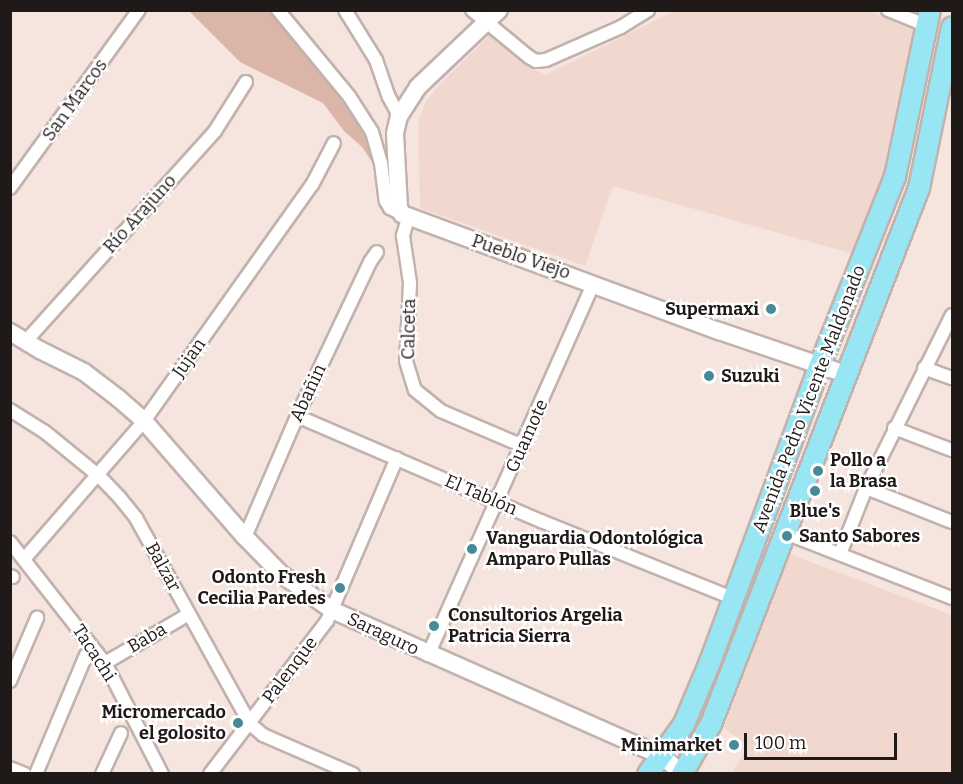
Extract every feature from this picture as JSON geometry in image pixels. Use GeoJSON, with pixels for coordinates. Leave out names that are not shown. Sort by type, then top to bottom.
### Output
{"type":"FeatureCollection","features":[{"type":"Feature","properties":{"kind":"main road","name":"Avenida Pedro Vicente Maldonado"},"geometry":{"type":"LineString","coordinates":[[648,774],[684,724],[710,662],[820,365],[895,177],[929,18]]}},
{"type":"Feature","properties":{"kind":"main road","name":"Avenida Pedro Vicente Maldonado"},"geometry":{"type":"LineString","coordinates":[[682,773],[711,724],[919,188],[952,27]]}},
{"type":"Feature","properties":{"kind":"street","name":"San Marcos"},"geometry":{"type":"LineString","coordinates":[[10,188],[139,10]]}},
{"type":"Feature","properties":{"kind":"street"},"geometry":{"type":"LineString","coordinates":[[278,10],[349,96],[372,132],[381,164],[386,201],[390,208],[405,216]]}},
{"type":"Feature","properties":{"kind":"street"},"geometry":{"type":"LineString","coordinates":[[345,10],[376,60],[389,97],[399,116]]}},
{"type":"Feature","properties":{"kind":"street"},"geometry":{"type":"LineString","coordinates":[[472,10],[493,17],[529,57],[546,60],[621,27],[648,10]]}},
{"type":"Feature","properties":{"kind":"street"},"geometry":{"type":"LineString","coordinates":[[888,10],[929,18]]}},
{"type":"Feature","properties":{"kind":"street"},"geometry":{"type":"LineString","coordinates":[[405,216],[399,208],[395,134],[399,116],[418,87],[493,17]]}},
{"type":"Feature","properties":{"kind":"street","name":"Río Arajuno"},"geometry":{"type":"LineString","coordinates":[[26,341],[215,131],[246,82]]}},
{"type":"Feature","properties":{"kind":"street","name":"Jujan"},"geometry":{"type":"LineString","coordinates":[[26,558],[144,421],[312,185],[334,143]]}},
{"type":"Feature","properties":{"kind":"street","name":"Pueblo Viejo"},"geometry":{"type":"LineString","coordinates":[[405,216],[594,283],[719,331],[845,374]]}},
{"type":"Feature","properties":{"kind":"street","name":"Calceta"},"geometry":{"type":"LineString","coordinates":[[405,216],[404,236],[410,283],[406,362],[415,390],[441,411],[524,446]]}},
{"type":"Feature","properties":{"kind":"street","name":"Abañin"},"geometry":{"type":"LineString","coordinates":[[245,537],[297,416],[370,262],[378,252]]}},
{"type":"Feature","properties":{"kind":"street","name":"Guamote"},"geometry":{"type":"LineString","coordinates":[[428,655],[524,446],[594,283]]}},
{"type":"Feature","properties":{"kind":"street"},"geometry":{"type":"LineString","coordinates":[[840,554],[866,488],[894,428],[952,315]]}},
{"type":"Feature","properties":{"kind":"street","name":"Saraguro"},"geometry":{"type":"LineString","coordinates":[[10,332],[84,372],[144,421],[245,537],[281,574],[332,610],[428,655],[662,756],[682,773]]}},
{"type":"Feature","properties":{"kind":"street"},"geometry":{"type":"LineString","coordinates":[[924,368],[952,378]]}},
{"type":"Feature","properties":{"kind":"street","name":"Balzar"},"geometry":{"type":"LineString","coordinates":[[10,410],[45,432],[99,476],[135,518],[249,724],[263,735],[353,774]]}},
{"type":"Feature","properties":{"kind":"street","name":"El Tablón"},"geometry":{"type":"LineString","coordinates":[[297,416],[497,502],[733,598]]}},
{"type":"Feature","properties":{"kind":"street"},"geometry":{"type":"LineString","coordinates":[[894,428],[952,450]]}},
{"type":"Feature","properties":{"kind":"street","name":"Palenque"},"geometry":{"type":"LineString","coordinates":[[210,774],[327,621],[397,459]]}},
{"type":"Feature","properties":{"kind":"street"},"geometry":{"type":"LineString","coordinates":[[866,488],[952,522]]}},
{"type":"Feature","properties":{"kind":"street"},"geometry":{"type":"LineString","coordinates":[[785,533],[952,598]]}},
{"type":"Feature","properties":{"kind":"street","name":"Tacachi"},"geometry":{"type":"LineString","coordinates":[[10,542],[26,558],[105,663],[162,774]]}},
{"type":"Feature","properties":{"kind":"street","name":"Baba"},"geometry":{"type":"LineString","coordinates":[[105,663],[189,614]]}},
{"type":"Feature","properties":{"kind":"street"},"geometry":{"type":"LineString","coordinates":[[10,681],[37,618]]}},
{"type":"Feature","properties":{"kind":"street"},"geometry":{"type":"LineString","coordinates":[[36,774],[86,655]]}},
{"type":"Feature","properties":{"kind":"street"},"geometry":{"type":"LineString","coordinates":[[102,774],[121,733]]}},
{"type":"Feature","properties":{"kind":"street"},"geometry":{"type":"LineString","coordinates":[[10,768],[25,774]]}},
{"type":"Feature","properties":{"kind":"shaded area"},"geometry":{"type":"Polygon","coordinates":[[[189,11],[275,11],[369,131],[378,171],[362,147],[344,131],[323,103],[240,62],[189,11]]]}},
{"type":"Feature","properties":{"kind":"shaded area"},"geometry":{"type":"Polygon","coordinates":[[[674,11],[868,11],[927,32],[891,168],[857,255],[613,186],[585,266],[420,208],[418,122],[426,102],[438,86],[492,33],[530,66],[545,75],[674,11]]]}},
{"type":"Feature","properties":{"kind":"shaded area"},"geometry":{"type":"Polygon","coordinates":[[[787,553],[952,615],[952,773],[732,773],[748,746],[724,728],[787,553]]]}},
{"type":"Feature","properties":{"kind":"place","name":"Supermaxi"},"geometry":{"type":"Point","coordinates":[771,309]}},
{"type":"Feature","properties":{"kind":"place","name":"Suzuki"},"geometry":{"type":"Point","coordinates":[709,376]}},
{"type":"Feature","properties":{"kind":"place","name":"Pollo a la Brasa"},"geometry":{"type":"Point","coordinates":[818,471]}},
{"type":"Feature","properties":{"kind":"place","name":"Blue's"},"geometry":{"type":"Point","coordinates":[815,491]}},
{"type":"Feature","properties":{"kind":"place","name":"Santo Sabores"},"geometry":{"type":"Point","coordinates":[787,536]}},
{"type":"Feature","properties":{"kind":"place","name":"Vanguardia Odontológica Amparo Pullas"},"geometry":{"type":"Point","coordinates":[472,549]}},
{"type":"Feature","properties":{"kind":"place","name":"Odonto Fresh Cecilia Paredes"},"geometry":{"type":"Point","coordinates":[340,588]}},
{"type":"Feature","properties":{"kind":"place","name":"Consultorios Argelia Patricia Sierra"},"geometry":{"type":"Point","coordinates":[434,626]}},
{"type":"Feature","properties":{"kind":"place","name":"Micromercado el golosito"},"geometry":{"type":"Point","coordinates":[238,723]}},
{"type":"Feature","properties":{"kind":"place","name":"Minimarket"},"geometry":{"type":"Point","coordinates":[734,745]}}]}
